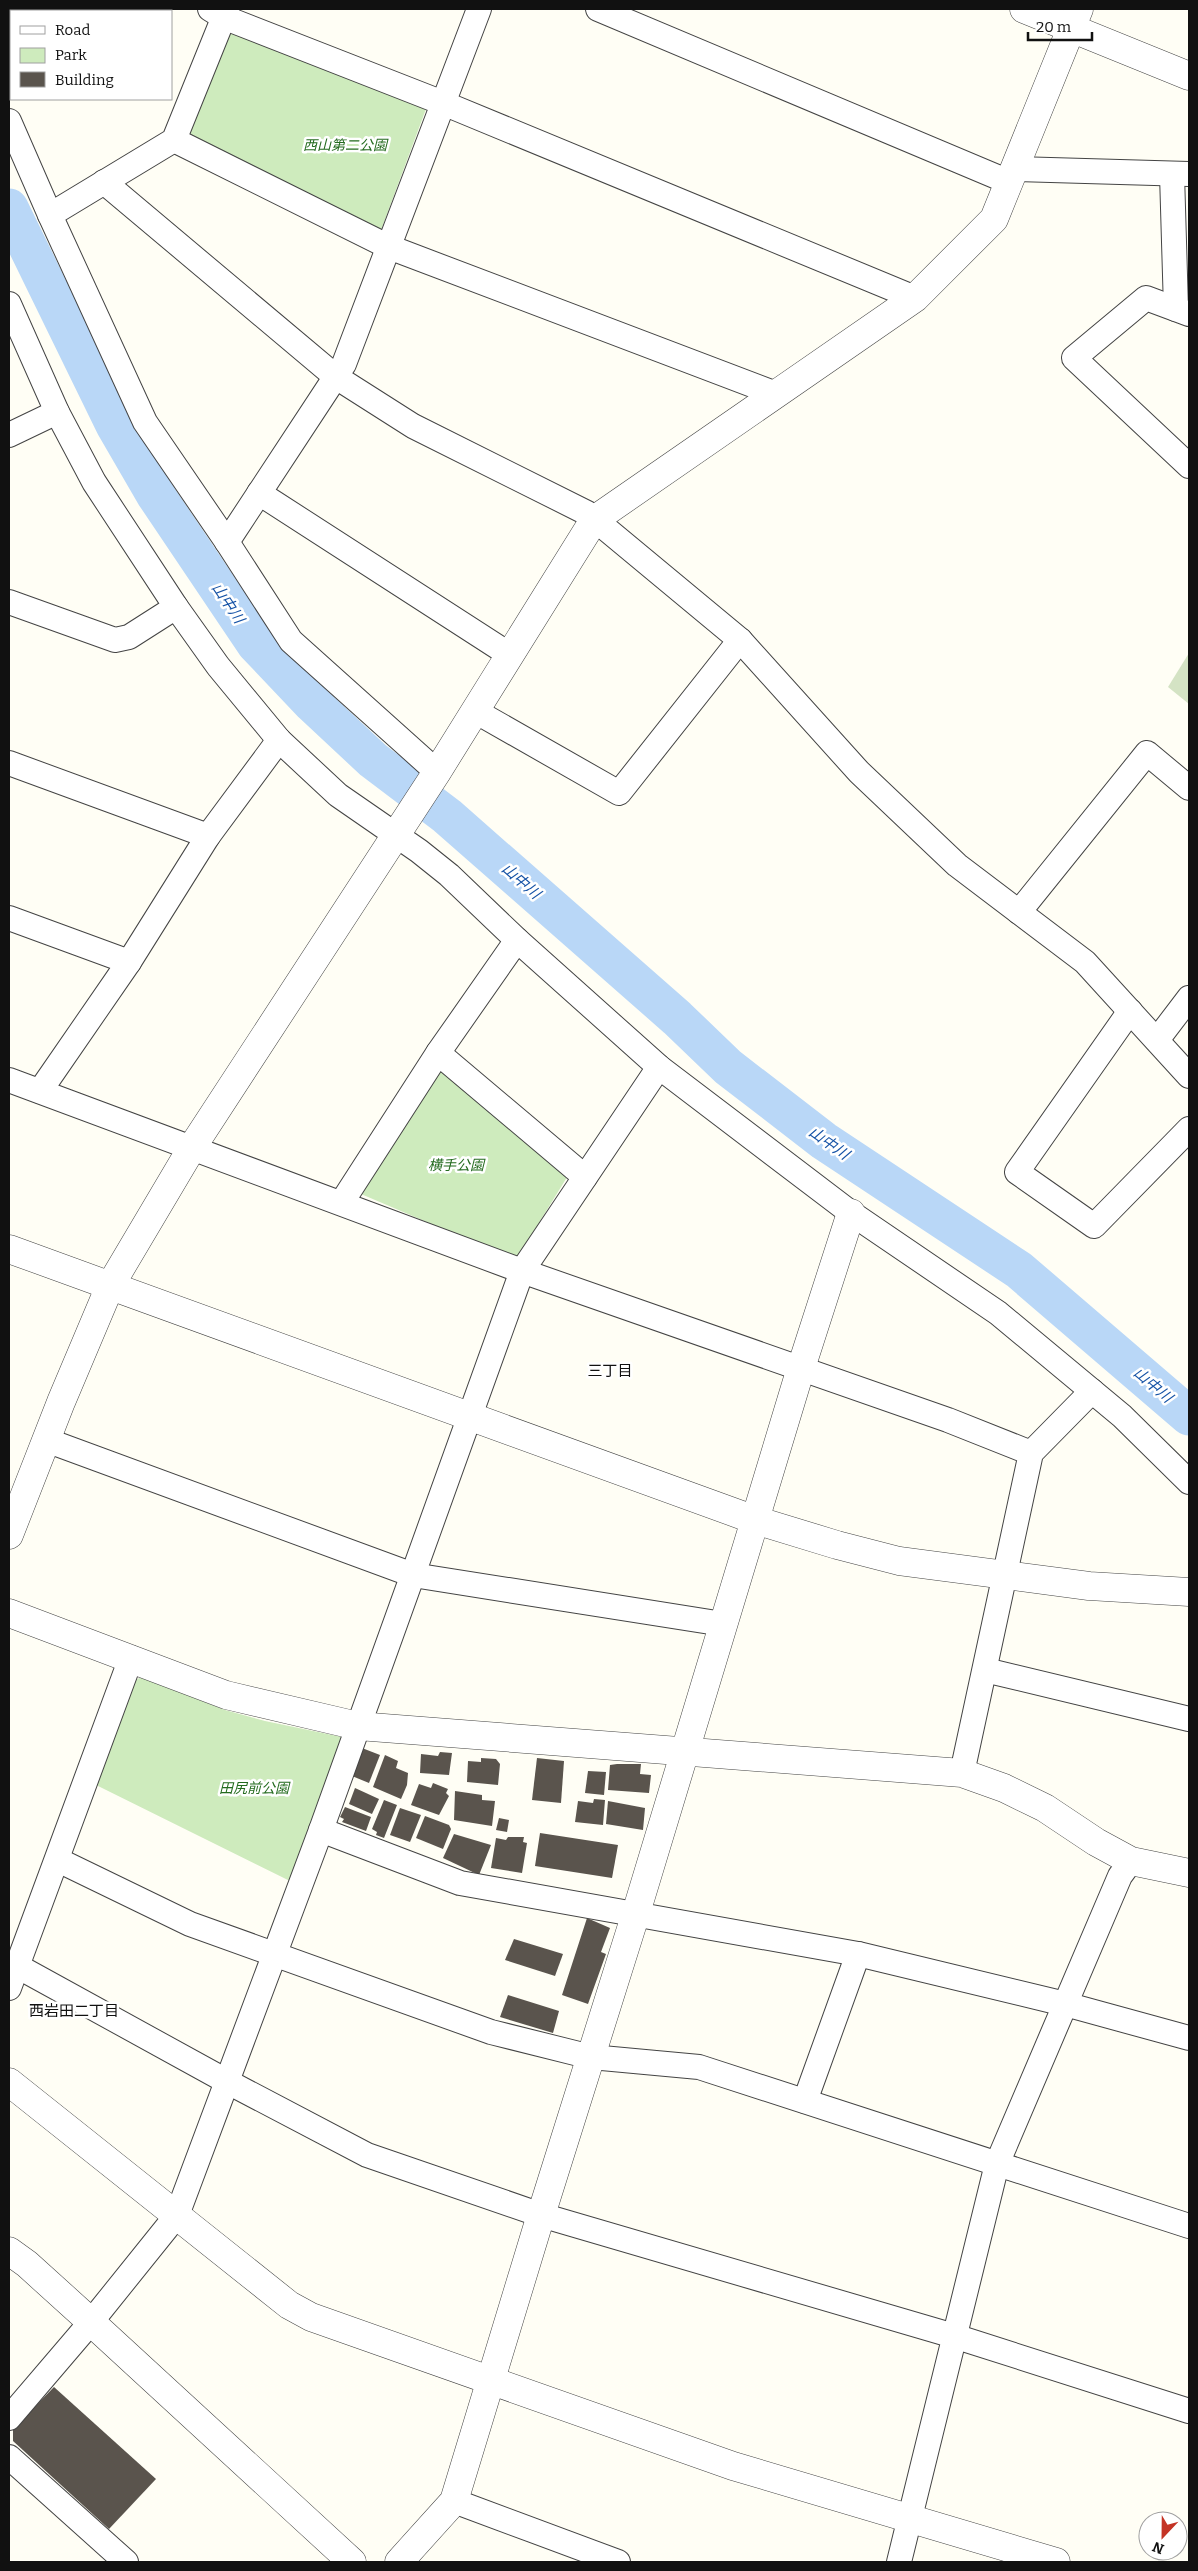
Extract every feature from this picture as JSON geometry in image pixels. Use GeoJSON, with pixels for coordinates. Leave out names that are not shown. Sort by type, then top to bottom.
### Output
{"type":"FeatureCollection","features":[{"type":"Feature","properties":{"kind":"street"},"geometry":{"type":"LineString","coordinates":[[227,542],[344,364],[479,9]]}},
{"type":"Feature","properties":{"kind":"street"},"geometry":{"type":"LineString","coordinates":[[598,9],[1012,176],[1181,174],[1182,312],[1146,298],[1074,358],[1189,466]]}},
{"type":"Feature","properties":{"kind":"street"},"geometry":{"type":"LineString","coordinates":[[1024,9],[1075,18],[1189,76]]}},
{"type":"Feature","properties":{"kind":"street"},"geometry":{"type":"LineString","coordinates":[[50,215],[174,140],[220,11],[916,298]]}},
{"type":"Feature","properties":{"kind":"street"},"geometry":{"type":"LineString","coordinates":[[9,1535],[110,1286],[193,1146],[435,775],[594,520],[916,298],[994,219],[1075,18]]}},
{"type":"Feature","properties":{"kind":"street"},"geometry":{"type":"LineString","coordinates":[[9,121],[145,422],[227,542],[291,641],[435,775]]}},
{"type":"Feature","properties":{"kind":"street"},"geometry":{"type":"LineString","coordinates":[[174,140],[389,246],[776,394]]}},
{"type":"Feature","properties":{"kind":"street"},"geometry":{"type":"LineString","coordinates":[[104,182],[336,377],[413,426],[587,513],[740,640],[859,772],[957,865],[1085,962],[1189,1076]]}},
{"type":"Feature","properties":{"kind":"street"},"geometry":{"type":"LineString","coordinates":[[9,304],[57,412],[94,482],[176,606],[224,674],[278,740],[338,795],[398,831],[449,875],[517,940],[659,1067],[851,1213],[998,1313],[1122,1416],[1189,1482]]}},
{"type":"Feature","properties":{"kind":"street"},"geometry":{"type":"LineString","coordinates":[[9,435],[57,412]]}},
{"type":"Feature","properties":{"kind":"street"},"geometry":{"type":"LineString","coordinates":[[259,493],[510,655]]}},
{"type":"Feature","properties":{"kind":"street"},"geometry":{"type":"LineString","coordinates":[[9,602],[115,640],[128,637],[176,606]]}},
{"type":"Feature","properties":{"kind":"street"},"geometry":{"type":"LineString","coordinates":[[475,711],[619,793],[740,640]]}},
{"type":"Feature","properties":{"kind":"street"},"geometry":{"type":"LineString","coordinates":[[40,1091],[129,962],[208,836],[278,740]]}},
{"type":"Feature","properties":{"kind":"street"},"geometry":{"type":"LineString","coordinates":[[1019,912],[1147,753],[1189,788]]}},
{"type":"Feature","properties":{"kind":"street"},"geometry":{"type":"LineString","coordinates":[[9,763],[208,836]]}},
{"type":"Feature","properties":{"kind":"street"},"geometry":{"type":"LineString","coordinates":[[9,918],[129,962]]}},
{"type":"Feature","properties":{"kind":"street"},"geometry":{"type":"LineString","coordinates":[[342,1202],[438,1052],[517,940]]}},
{"type":"Feature","properties":{"kind":"street"},"geometry":{"type":"LineString","coordinates":[[1157,1040],[1189,998]]}},
{"type":"Feature","properties":{"kind":"street"},"geometry":{"type":"LineString","coordinates":[[1130,1011],[1017,1172],[1094,1226],[1189,1129]]}},
{"type":"Feature","properties":{"kind":"street"},"geometry":{"type":"LineString","coordinates":[[438,1052],[585,1177]]}},
{"type":"Feature","properties":{"kind":"street"},"geometry":{"type":"LineString","coordinates":[[9,2418],[91,2322],[177,2215],[321,1830],[522,1271],[659,1067]]}},
{"type":"Feature","properties":{"kind":"street"},"geometry":{"type":"LineString","coordinates":[[9,1080],[193,1146],[522,1271],[948,1420],[1031,1453]]}},
{"type":"Feature","properties":{"kind":"street"},"geometry":{"type":"LineString","coordinates":[[399,2562],[454,2501],[540,2215],[636,1913],[683,1751],[801,1368],[851,1213]]}},
{"type":"Feature","properties":{"kind":"street"},"geometry":{"type":"LineString","coordinates":[[9,1249],[755,1520],[837,1545],[899,1560],[1006,1576],[1089,1586],[1189,1592]]}},
{"type":"Feature","properties":{"kind":"street"},"geometry":{"type":"LineString","coordinates":[[962,1773],[1031,1453],[1092,1391]]}},
{"type":"Feature","properties":{"kind":"street"},"geometry":{"type":"LineString","coordinates":[[46,1440],[413,1575],[723,1624]]}},
{"type":"Feature","properties":{"kind":"street"},"geometry":{"type":"LineString","coordinates":[[9,1613],[226,1695],[358,1726],[962,1773],[1004,1788],[1045,1808],[1096,1842],[1131,1860],[1189,1873]]}},
{"type":"Feature","properties":{"kind":"street"},"geometry":{"type":"LineString","coordinates":[[9,1988],[58,1860],[131,1658]]}},
{"type":"Feature","properties":{"kind":"street"},"geometry":{"type":"LineString","coordinates":[[985,1670],[1189,1719]]}},
{"type":"Feature","properties":{"kind":"street"},"geometry":{"type":"LineString","coordinates":[[321,1830],[460,1883],[858,1954],[1065,2004],[1189,2038]]}},
{"type":"Feature","properties":{"kind":"street"},"geometry":{"type":"LineString","coordinates":[[58,1860],[190,1924],[491,2032],[591,2057],[699,2067],[1189,2226]]}},
{"type":"Feature","properties":{"kind":"street"},"geometry":{"type":"LineString","coordinates":[[899,2562],[997,2164],[1120,1876],[1131,1860]]}},
{"type":"Feature","properties":{"kind":"street"},"geometry":{"type":"LineString","coordinates":[[805,2102],[858,1954]]}},
{"type":"Feature","properties":{"kind":"street"},"geometry":{"type":"LineString","coordinates":[[17,1966],[228,2082],[367,2155],[540,2215],[954,2336],[1189,2412]]}},
{"type":"Feature","properties":{"kind":"street"},"geometry":{"type":"LineString","coordinates":[[9,2082],[290,2305],[311,2317],[733,2466],[1056,2562]]}},
{"type":"Feature","properties":{"kind":"street"},"geometry":{"type":"LineString","coordinates":[[9,2251],[27,2264],[91,2322],[352,2562]]}},
{"type":"Feature","properties":{"kind":"street"},"geometry":{"type":"LineString","coordinates":[[9,2457],[126,2562]]}},
{"type":"Feature","properties":{"kind":"street"},"geometry":{"type":"LineString","coordinates":[[454,2501],[618,2562]]}},
{"type":"Feature","properties":{"kind":"green space","name":"西山第二公園"},"geometry":{"type":"Polygon","coordinates":[[[226,31],[426,109],[380,233],[184,136],[226,31]]]}},
{"type":"Feature","properties":{"kind":"green space"},"geometry":{"type":"Polygon","coordinates":[[[1189,653],[1189,704],[1168,687],[1189,653]]]}},
{"type":"Feature","properties":{"kind":"green space","name":"横手公園"},"geometry":{"type":"Polygon","coordinates":[[[441,1069],[569,1174],[516,1260],[361,1194],[441,1069]]]}},
{"type":"Feature","properties":{"kind":"green space","name":"田尻前公園"},"geometry":{"type":"Polygon","coordinates":[[[141,1677],[225,1710],[265,1721],[342,1737],[292,1882],[94,1784],[134,1681],[141,1677]]]}},
{"type":"Feature","properties":{"kind":"building"},"geometry":{"type":"Polygon","coordinates":[[[362,1748],[380,1755],[369,1783],[352,1776],[362,1748]]]}},
{"type":"Feature","properties":{"kind":"building"},"geometry":{"type":"Polygon","coordinates":[[[440,1752],[452,1753],[449,1775],[420,1773],[421,1754],[438,1756],[440,1752]]]}},
{"type":"Feature","properties":{"kind":"building"},"geometry":{"type":"Polygon","coordinates":[[[385,1755],[398,1761],[396,1768],[408,1773],[407,1785],[401,1799],[373,1787],[385,1755]]]}},
{"type":"Feature","properties":{"kind":"building"},"geometry":{"type":"Polygon","coordinates":[[[481,1758],[496,1759],[500,1764],[498,1785],[467,1782],[468,1761],[481,1762],[481,1758]]]}},
{"type":"Feature","properties":{"kind":"building"},"geometry":{"type":"Polygon","coordinates":[[[537,1758],[564,1761],[561,1803],[532,1800],[537,1758]]]}},
{"type":"Feature","properties":{"kind":"building"},"geometry":{"type":"Polygon","coordinates":[[[641,1764],[640,1774],[651,1775],[649,1793],[608,1790],[610,1765],[641,1764]]]}},
{"type":"Feature","properties":{"kind":"building"},"geometry":{"type":"Polygon","coordinates":[[[588,1771],[606,1772],[604,1795],[585,1793],[588,1771]]]}},
{"type":"Feature","properties":{"kind":"building"},"geometry":{"type":"Polygon","coordinates":[[[433,1783],[448,1789],[446,1793],[449,1796],[439,1815],[411,1805],[419,1784],[431,1788],[433,1783]]]}},
{"type":"Feature","properties":{"kind":"building"},"geometry":{"type":"Polygon","coordinates":[[[355,1788],[379,1799],[372,1814],[349,1804],[355,1788]]]}},
{"type":"Feature","properties":{"kind":"building"},"geometry":{"type":"Polygon","coordinates":[[[455,1791],[482,1795],[482,1800],[495,1801],[492,1826],[454,1820],[455,1791]]]}},
{"type":"Feature","properties":{"kind":"building"},"geometry":{"type":"Polygon","coordinates":[[[594,1799],[605,1800],[603,1825],[575,1822],[578,1801],[593,1803],[594,1799]]]}},
{"type":"Feature","properties":{"kind":"building"},"geometry":{"type":"Polygon","coordinates":[[[384,1800],[397,1805],[384,1838],[376,1835],[377,1832],[372,1829],[384,1800]]]}},
{"type":"Feature","properties":{"kind":"building"},"geometry":{"type":"Polygon","coordinates":[[[608,1801],[645,1808],[643,1830],[606,1824],[608,1801]]]}},
{"type":"Feature","properties":{"kind":"building"},"geometry":{"type":"Polygon","coordinates":[[[345,1807],[371,1817],[366,1831],[342,1822],[344,1819],[340,1817],[345,1807]]]}},
{"type":"Feature","properties":{"kind":"building"},"geometry":{"type":"Polygon","coordinates":[[[400,1808],[421,1815],[410,1842],[390,1835],[400,1808]]]}},
{"type":"Feature","properties":{"kind":"building"},"geometry":{"type":"Polygon","coordinates":[[[425,1816],[449,1825],[451,1829],[443,1849],[416,1838],[425,1816]]]}},
{"type":"Feature","properties":{"kind":"building"},"geometry":{"type":"Polygon","coordinates":[[[499,1818],[509,1820],[507,1832],[496,1830],[499,1818]]]}},
{"type":"Feature","properties":{"kind":"building"},"geometry":{"type":"Polygon","coordinates":[[[540,1833],[618,1845],[612,1878],[535,1866],[540,1833]]]}},
{"type":"Feature","properties":{"kind":"building"},"geometry":{"type":"Polygon","coordinates":[[[454,1834],[491,1845],[479,1875],[443,1858],[454,1834]]]}},
{"type":"Feature","properties":{"kind":"building"},"geometry":{"type":"Polygon","coordinates":[[[508,1837],[524,1837],[523,1842],[527,1843],[522,1873],[491,1868],[496,1838],[506,1840],[508,1837]]]}},
{"type":"Feature","properties":{"kind":"building"},"geometry":{"type":"Polygon","coordinates":[[[587,1918],[610,1928],[601,1952],[606,1954],[588,2004],[562,1995],[587,1918]]]}},
{"type":"Feature","properties":{"kind":"building"},"geometry":{"type":"Polygon","coordinates":[[[514,1939],[563,1954],[555,1976],[505,1960],[514,1939]]]}},
{"type":"Feature","properties":{"kind":"building"},"geometry":{"type":"Polygon","coordinates":[[[508,1995],[559,2011],[553,2033],[500,2017],[508,1995]]]}},
{"type":"Feature","properties":{"kind":"building"},"geometry":{"type":"Polygon","coordinates":[[[54,2387],[156,2479],[109,2529],[13,2441],[13,2429],[54,2387]]]}},
{"type":"Feature","properties":{"kind":"waterway","name":"山中川"},"geometry":{"type":"LineString","coordinates":[[9,208],[115,425],[155,494],[256,644],[312,703],[373,760],[447,816],[677,1018],[728,1067],[824,1141],[1019,1270],[1189,1416]]}},
{"type":"Feature","properties":{"kind":"district","name":"三丁目"},"geometry":{"type":"Point","coordinates":[610,1371]}},
{"type":"Feature","properties":{"kind":"district","name":"西岩田二丁目"},"geometry":{"type":"Point","coordinates":[74,2011]}}]}
